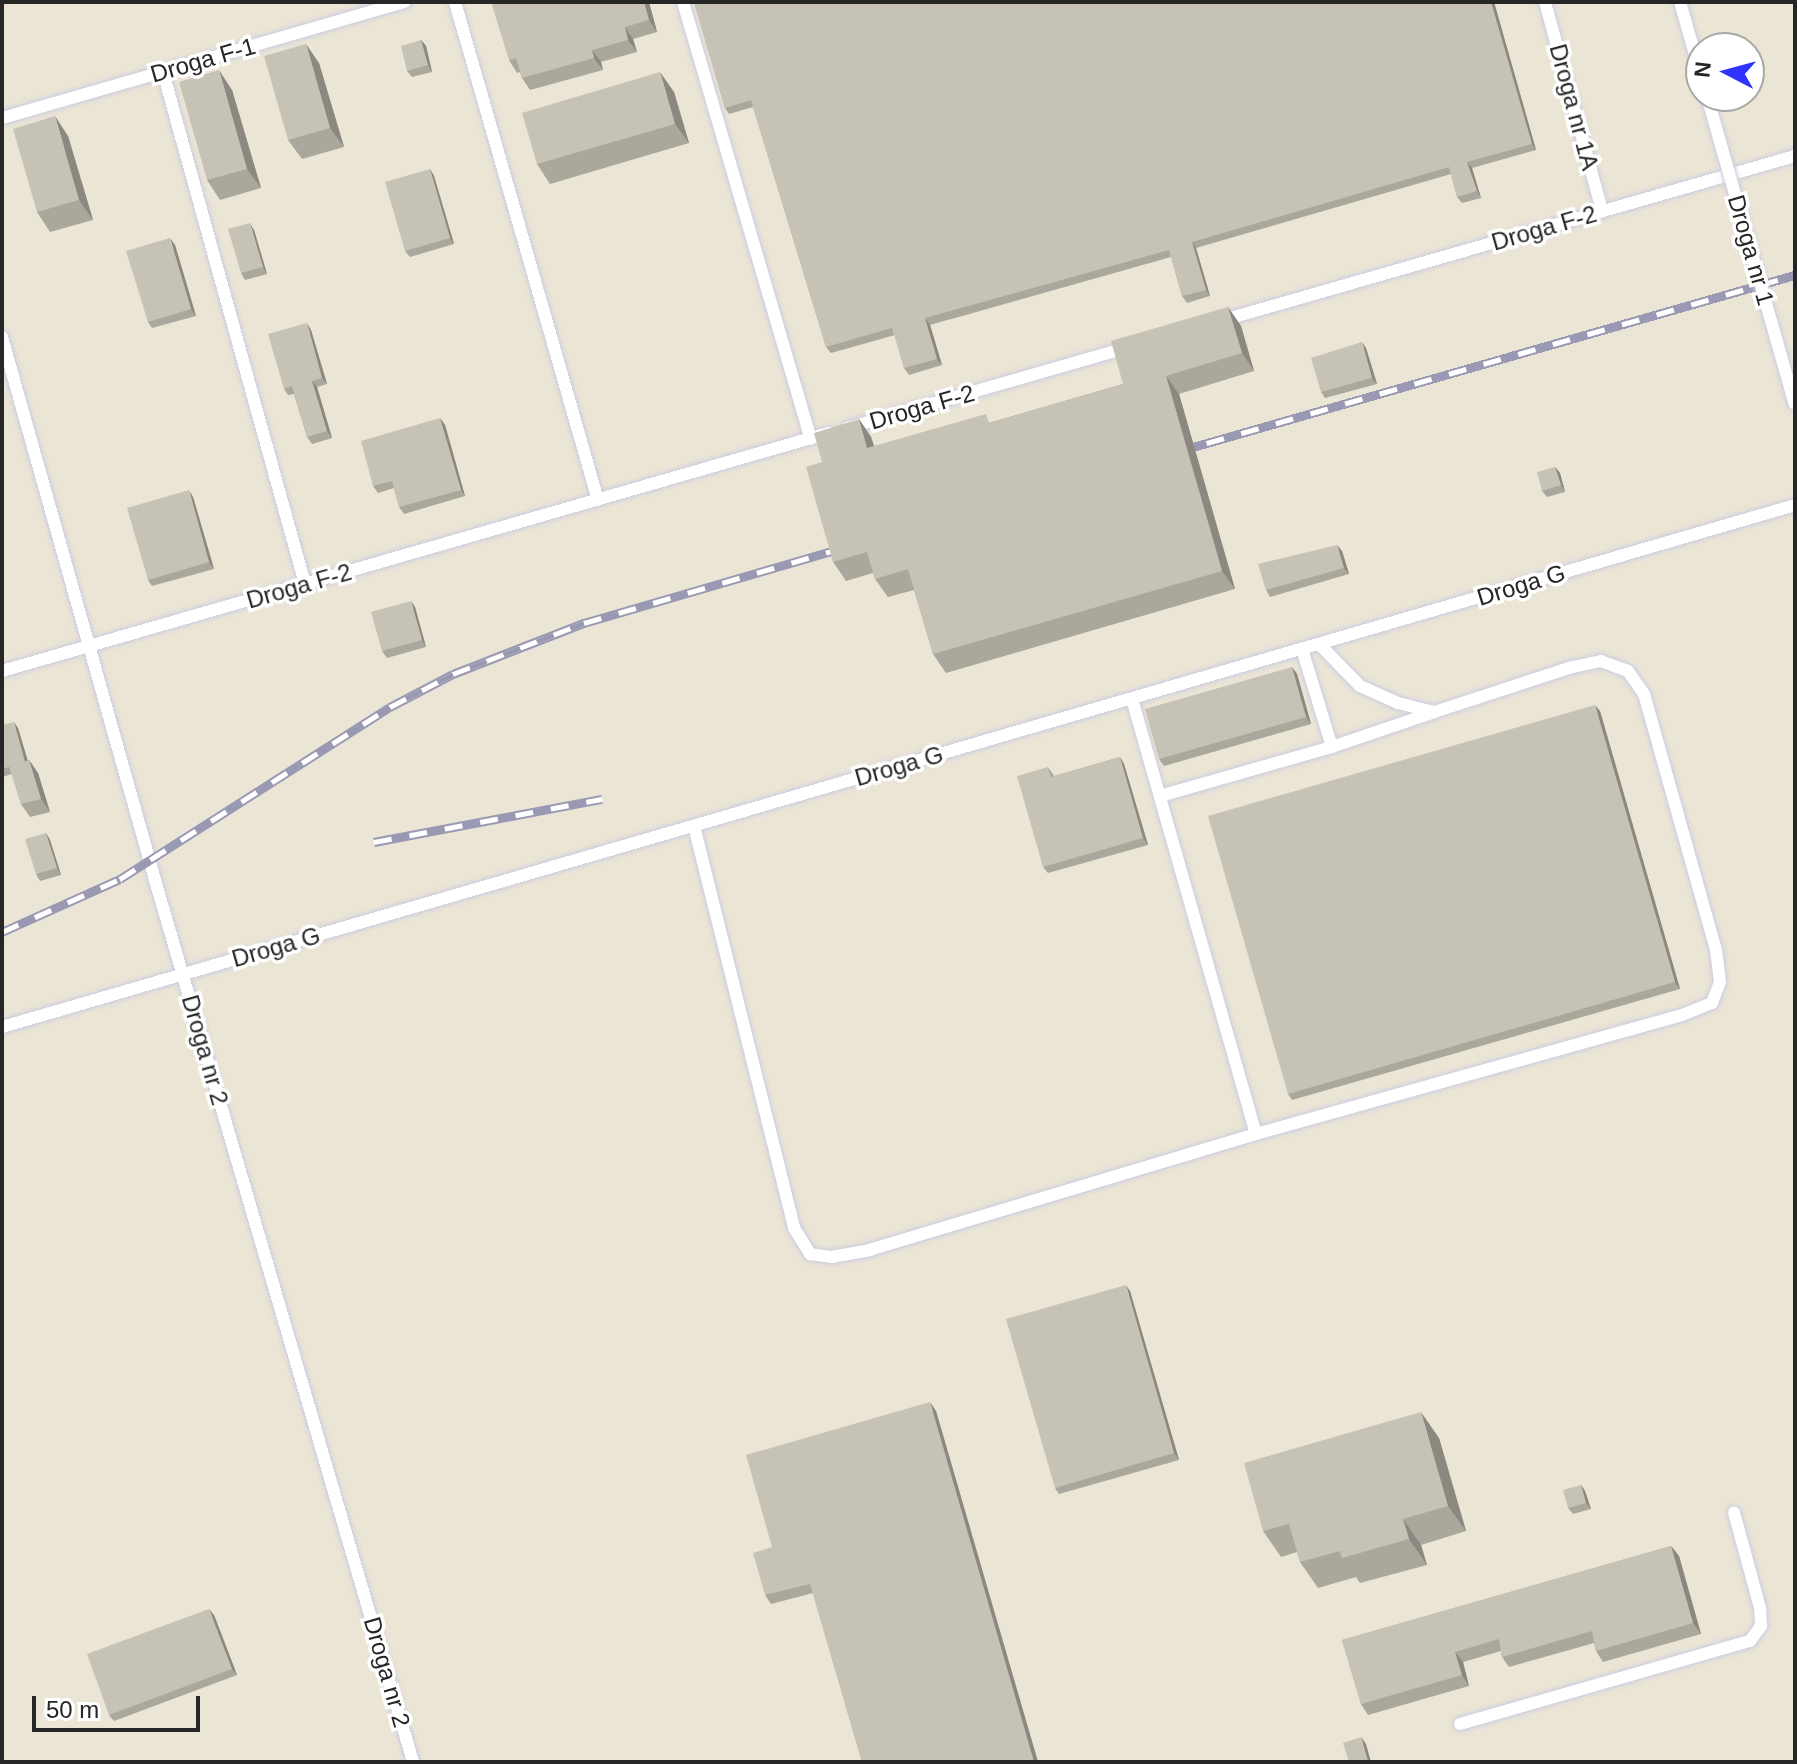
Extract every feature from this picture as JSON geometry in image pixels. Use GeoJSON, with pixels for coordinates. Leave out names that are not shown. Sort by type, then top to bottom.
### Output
{"type":"FeatureCollection","features":[{"type":"Feature","properties":{"kind":"lane","name":"Droga F-1"},"geometry":{"type":"LineString","coordinates":[[2,118],[405,2]]}},
{"type":"Feature","properties":{"kind":"lane"},"geometry":{"type":"LineString","coordinates":[[455,2],[598,500]]}},
{"type":"Feature","properties":{"kind":"lane"},"geometry":{"type":"LineString","coordinates":[[683,2],[811,439]]}},
{"type":"Feature","properties":{"kind":"lane","name":"Droga nr 1A"},"geometry":{"type":"LineString","coordinates":[[1545,2],[1602,211]]}},
{"type":"Feature","properties":{"kind":"lane"},"geometry":{"type":"LineString","coordinates":[[1680,2],[1689,32]]}},
{"type":"Feature","properties":{"kind":"lane"},"geometry":{"type":"LineString","coordinates":[[163,72],[305,584]]}},
{"type":"Feature","properties":{"kind":"lane","name":"Droga nr 1"},"geometry":{"type":"LineString","coordinates":[[1712,112],[1795,404]]}},
{"type":"Feature","properties":{"kind":"lane","name":"Droga F-2"},"geometry":{"type":"LineString","coordinates":[[1207,325],[1795,156]]}},
{"type":"Feature","properties":{"kind":"lane","name":"Droga nr 2"},"geometry":{"type":"LineString","coordinates":[[2,337],[183,974],[413,1762]]}},
{"type":"Feature","properties":{"kind":"lane","name":"Droga F-2"},"geometry":{"type":"LineString","coordinates":[[2,671],[1146,343]]}},
{"type":"Feature","properties":{"kind":"lane","name":"Droga G"},"geometry":{"type":"LineString","coordinates":[[2,1027],[1795,505]]}},
{"type":"Feature","properties":{"kind":"lane"},"geometry":{"type":"LineString","coordinates":[[1319,644],[1360,686],[1398,703],[1434,712]]}},
{"type":"Feature","properties":{"kind":"lane"},"geometry":{"type":"LineString","coordinates":[[1302,649],[1332,747]]}},
{"type":"Feature","properties":{"kind":"lane"},"geometry":{"type":"LineString","coordinates":[[694,826],[794,1228],[810,1254],[831,1257],[869,1250],[1256,1134],[1682,1015],[1712,1003],[1720,982],[1716,950],[1644,694],[1628,671],[1601,661],[1569,668],[1332,747],[1160,796]]}},
{"type":"Feature","properties":{"kind":"lane"},"geometry":{"type":"LineString","coordinates":[[1132,699],[1256,1134]]}},
{"type":"Feature","properties":{"kind":"lane"},"geometry":{"type":"LineString","coordinates":[[1460,1724],[1750,1641],[1761,1626],[1760,1608],[1734,1512]]}},
{"type":"Feature","properties":{"kind":"building"},"geometry":{"type":"Polygon","coordinates":[[[491,2],[644,2],[649,20],[625,27],[628,40],[592,50],[594,58],[522,78],[516,58],[509,60],[491,2]]]}},
{"type":"Feature","properties":{"kind":"building"},"geometry":{"type":"Polygon","coordinates":[[[694,2],[1491,2],[1532,144],[1467,162],[1477,191],[1457,197],[1449,167],[1192,242],[1206,290],[1182,296],[1169,250],[925,318],[937,359],[904,368],[892,328],[826,347],[751,100],[725,108],[694,2]]]}},
{"type":"Feature","properties":{"kind":"building"},"geometry":{"type":"Polygon","coordinates":[[[421,40],[428,65],[407,71],[401,46],[421,40]]]}},
{"type":"Feature","properties":{"kind":"building"},"geometry":{"type":"Polygon","coordinates":[[[306,44],[330,128],[288,140],[264,56],[306,44]]]}},
{"type":"Feature","properties":{"kind":"building"},"geometry":{"type":"Polygon","coordinates":[[[219,70],[247,169],[207,180],[179,82],[219,70]]]}},
{"type":"Feature","properties":{"kind":"building"},"geometry":{"type":"Polygon","coordinates":[[[660,72],[675,124],[537,164],[522,113],[660,72]]]}},
{"type":"Feature","properties":{"kind":"building"},"geometry":{"type":"Polygon","coordinates":[[[55,116],[79,200],[37,212],[13,129],[55,116]]]}},
{"type":"Feature","properties":{"kind":"building"},"geometry":{"type":"Polygon","coordinates":[[[430,169],[450,238],[405,251],[385,182],[430,169]]]}},
{"type":"Feature","properties":{"kind":"building"},"geometry":{"type":"Polygon","coordinates":[[[250,223],[263,267],[241,273],[228,229],[250,223]]]}},
{"type":"Feature","properties":{"kind":"building"},"geometry":{"type":"Polygon","coordinates":[[[170,238],[191,309],[148,322],[126,251],[170,238]]]}},
{"type":"Feature","properties":{"kind":"building"},"geometry":{"type":"Polygon","coordinates":[[[1228,307],[1242,353],[1166,376],[1222,571],[933,654],[908,569],[875,579],[867,552],[833,562],[806,467],[822,462],[814,433],[859,419],[867,448],[986,414],[989,423],[1123,384],[1111,341],[1228,307]]]}},
{"type":"Feature","properties":{"kind":"building"},"geometry":{"type":"Polygon","coordinates":[[[307,323],[322,378],[312,381],[327,431],[307,437],[292,386],[284,389],[268,334],[307,323]]]}},
{"type":"Feature","properties":{"kind":"building"},"geometry":{"type":"Polygon","coordinates":[[[1362,342],[1372,378],[1321,392],[1311,358],[1362,342]]]}},
{"type":"Feature","properties":{"kind":"building"},"geometry":{"type":"Polygon","coordinates":[[[440,418],[461,490],[399,507],[392,481],[373,486],[361,441],[440,418]]]}},
{"type":"Feature","properties":{"kind":"building"},"geometry":{"type":"Polygon","coordinates":[[[1555,467],[1561,485],[1542,491],[1537,472],[1555,467]]]}},
{"type":"Feature","properties":{"kind":"building"},"geometry":{"type":"Polygon","coordinates":[[[189,490],[209,562],[148,580],[127,508],[189,490]]]}},
{"type":"Feature","properties":{"kind":"building"},"geometry":{"type":"Polygon","coordinates":[[[1337,545],[1344,568],[1266,590],[1258,564],[1337,545]]]}},
{"type":"Feature","properties":{"kind":"building"},"geometry":{"type":"Polygon","coordinates":[[[411,601],[422,640],[382,651],[371,612],[411,601]]]}},
{"type":"Feature","properties":{"kind":"building"},"geometry":{"type":"Polygon","coordinates":[[[1292,667],[1306,717],[1159,759],[1145,709],[1292,667]]]}},
{"type":"Feature","properties":{"kind":"building"},"geometry":{"type":"Polygon","coordinates":[[[1595,705],[1675,982],[1288,1094],[1208,816],[1595,705]]]}},
{"type":"Feature","properties":{"kind":"building"},"geometry":{"type":"Polygon","coordinates":[[[14,722],[25,762],[2,769],[2,725],[14,722]]]}},
{"type":"Feature","properties":{"kind":"building"},"geometry":{"type":"Polygon","coordinates":[[[1120,757],[1143,838],[1043,867],[1017,776],[1048,767],[1051,777],[1120,757]]]}},
{"type":"Feature","properties":{"kind":"building"},"geometry":{"type":"Polygon","coordinates":[[[29,760],[41,799],[21,804],[9,767],[29,760]]]}},
{"type":"Feature","properties":{"kind":"building"},"geometry":{"type":"Polygon","coordinates":[[[46,833],[57,868],[36,874],[25,839],[46,833]]]}},
{"type":"Feature","properties":{"kind":"building"},"geometry":{"type":"Polygon","coordinates":[[[1126,1285],[1174,1453],[1055,1488],[1006,1319],[1126,1285]]]}},
{"type":"Feature","properties":{"kind":"building"},"geometry":{"type":"Polygon","coordinates":[[[930,1402],[1034,1762],[862,1762],[810,1584],[765,1595],[753,1553],[772,1547],[746,1455],[930,1402]]]}},
{"type":"Feature","properties":{"kind":"building"},"geometry":{"type":"Polygon","coordinates":[[[1421,1412],[1448,1506],[1403,1519],[1409,1539],[1342,1558],[1340,1551],[1300,1562],[1289,1524],[1263,1531],[1244,1463],[1421,1412]]]}},
{"type":"Feature","properties":{"kind":"building"},"geometry":{"type":"Polygon","coordinates":[[[1581,1485],[1586,1503],[1568,1508],[1563,1490],[1581,1485]]]}},
{"type":"Feature","properties":{"kind":"building"},"geometry":{"type":"Polygon","coordinates":[[[1671,1546],[1693,1623],[1596,1651],[1592,1631],[1502,1657],[1499,1639],[1455,1652],[1462,1675],[1361,1704],[1342,1640],[1671,1546]]]}},
{"type":"Feature","properties":{"kind":"building"},"geometry":{"type":"Polygon","coordinates":[[[209,1609],[232,1669],[109,1715],[87,1654],[209,1609]]]}},
{"type":"Feature","properties":{"kind":"building"},"geometry":{"type":"Polygon","coordinates":[[[1361,1737],[1368,1762],[1349,1762],[1343,1743],[1361,1737]]]}},
{"type":"Feature","properties":{"kind":"railway"},"geometry":{"type":"LineString","coordinates":[[1172,453],[1795,275]]}},
{"type":"Feature","properties":{"kind":"railway"},"geometry":{"type":"LineString","coordinates":[[2,932],[120,879],[390,707],[453,674],[584,623],[849,546]]}},
{"type":"Feature","properties":{"kind":"railway"},"geometry":{"type":"LineString","coordinates":[[374,842],[602,799]]}}]}
